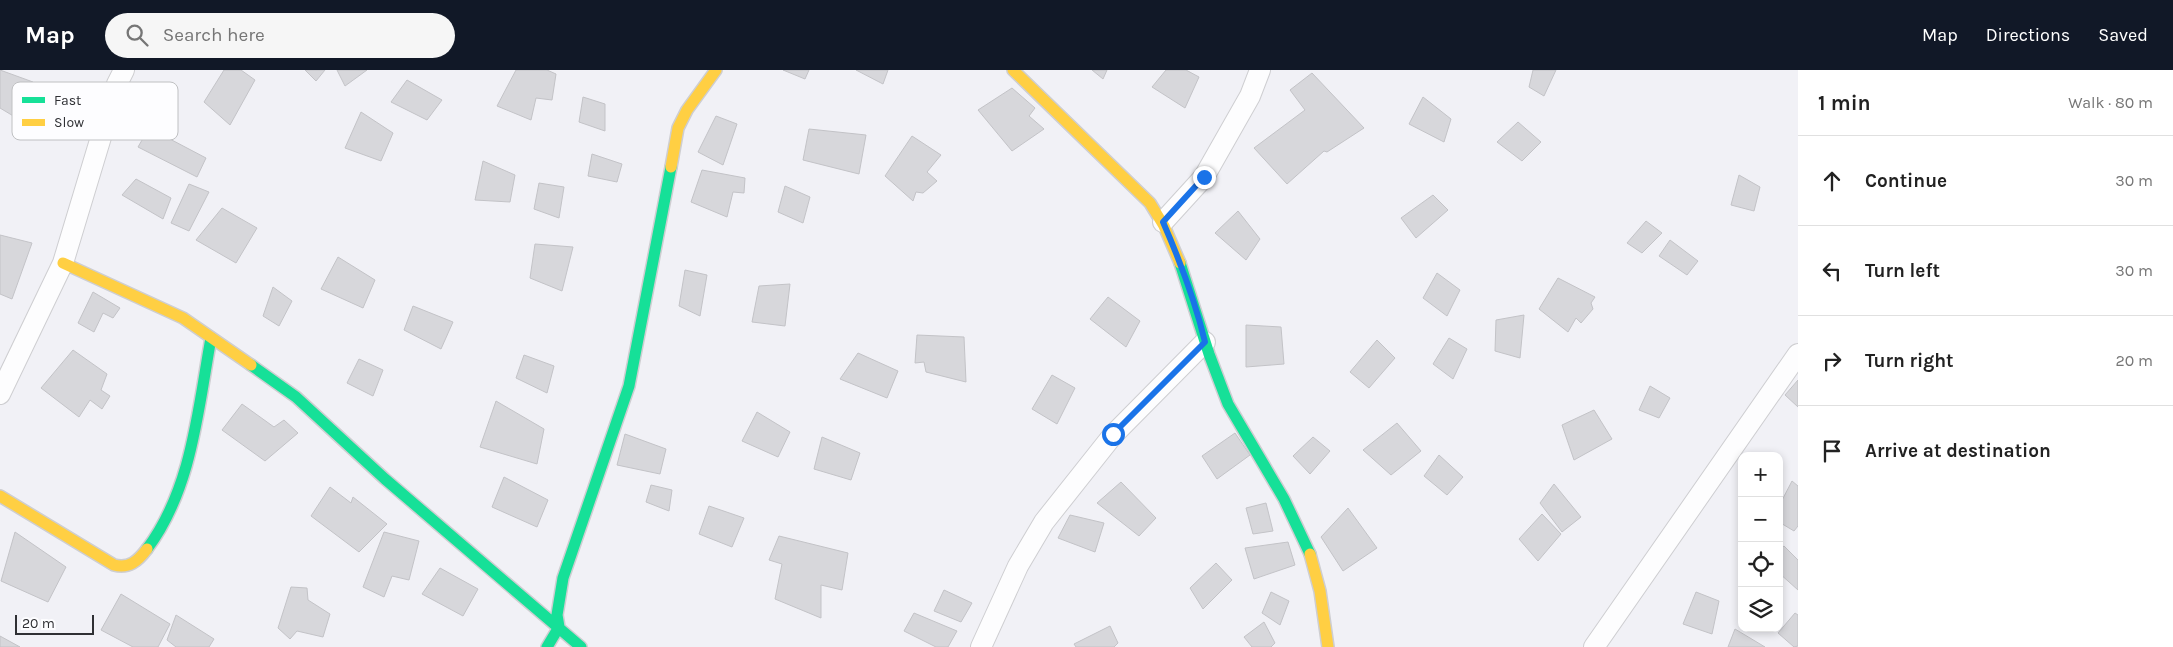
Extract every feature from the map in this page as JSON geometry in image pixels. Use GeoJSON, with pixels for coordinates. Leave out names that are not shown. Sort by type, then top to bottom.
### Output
{"type":"FeatureCollection","features":[{"type":"Feature","properties":{"kind":"street"},"geometry":{"type":"LineString","coordinates":[[118,82],[124,70]]}},
{"type":"Feature","properties":{"kind":"street"},"geometry":{"type":"LineString","coordinates":[[547,647],[559,628],[557,615],[563,578],[629,386],[678,128],[687,110],[716,70]]}},
{"type":"Feature","properties":{"kind":"street"},"geometry":{"type":"LineString","coordinates":[[1013,70],[1150,203],[1163,222],[1178,256],[1198,314],[1205,342],[1228,404],[1304,537],[1321,591],[1328,647]]}},
{"type":"Feature","properties":{"kind":"street"},"geometry":{"type":"LineString","coordinates":[[1163,222],[1204,177],[1250,96],[1260,70]]}},
{"type":"Feature","properties":{"kind":"street"},"geometry":{"type":"LineString","coordinates":[[0,394],[63,263],[100,140]]}},
{"type":"Feature","properties":{"kind":"street"},"geometry":{"type":"LineString","coordinates":[[63,263],[183,318],[296,398],[385,479],[581,647]]}},
{"type":"Feature","properties":{"kind":"street"},"geometry":{"type":"LineString","coordinates":[[0,496],[111,564],[120,568],[134,564],[148,548],[170,509],[186,465],[211,338]]}},
{"type":"Feature","properties":{"kind":"street"},"geometry":{"type":"LineString","coordinates":[[981,647],[1018,566],[1044,522],[1113,434],[1205,342]]}},
{"type":"Feature","properties":{"kind":"street"},"geometry":{"type":"LineString","coordinates":[[1594,647],[1798,354]]}},
{"type":"Feature","properties":{"kind":"building"},"geometry":{"type":"Polygon","coordinates":[[[0,70],[33,82],[12,82],[12,115],[0,108],[0,70]]]}},
{"type":"Feature","properties":{"kind":"building"},"geometry":{"type":"Polygon","coordinates":[[[224,70],[241,70],[255,80],[230,125],[204,102],[224,70]]]}},
{"type":"Feature","properties":{"kind":"building"},"geometry":{"type":"Polygon","coordinates":[[[305,70],[325,70],[316,81],[305,70]]]}},
{"type":"Feature","properties":{"kind":"building"},"geometry":{"type":"Polygon","coordinates":[[[337,70],[367,70],[345,86],[337,70]]]}},
{"type":"Feature","properties":{"kind":"building"},"geometry":{"type":"Polygon","coordinates":[[[516,70],[547,70],[556,74],[552,100],[536,98],[531,120],[497,106],[516,70]]]}},
{"type":"Feature","properties":{"kind":"building"},"geometry":{"type":"Polygon","coordinates":[[[783,70],[809,70],[805,79],[783,70]]]}},
{"type":"Feature","properties":{"kind":"building"},"geometry":{"type":"Polygon","coordinates":[[[856,70],[888,70],[883,84],[856,70]]]}},
{"type":"Feature","properties":{"kind":"building"},"geometry":{"type":"Polygon","coordinates":[[[1092,70],[1107,70],[1103,79],[1092,70]]]}},
{"type":"Feature","properties":{"kind":"building"},"geometry":{"type":"Polygon","coordinates":[[[1166,70],[1186,70],[1199,77],[1185,108],[1152,87],[1166,70]]]}},
{"type":"Feature","properties":{"kind":"building"},"geometry":{"type":"Polygon","coordinates":[[[1533,70],[1556,70],[1544,96],[1529,87],[1533,70]]]}},
{"type":"Feature","properties":{"kind":"building"},"geometry":{"type":"Polygon","coordinates":[[[1312,73],[1364,128],[1327,152],[1324,151],[1287,184],[1254,148],[1305,110],[1290,90],[1312,73]]]}},
{"type":"Feature","properties":{"kind":"building"},"geometry":{"type":"Polygon","coordinates":[[[407,80],[442,100],[427,120],[391,102],[407,80]]]}},
{"type":"Feature","properties":{"kind":"building"},"geometry":{"type":"Polygon","coordinates":[[[1012,88],[1035,108],[1029,116],[1044,129],[1012,151],[978,110],[1012,88]]]}},
{"type":"Feature","properties":{"kind":"building"},"geometry":{"type":"Polygon","coordinates":[[[583,97],[605,104],[605,131],[579,122],[583,97]]]}},
{"type":"Feature","properties":{"kind":"building"},"geometry":{"type":"Polygon","coordinates":[[[1423,97],[1451,119],[1444,142],[1409,124],[1423,97]]]}},
{"type":"Feature","properties":{"kind":"building"},"geometry":{"type":"Polygon","coordinates":[[[361,112],[393,133],[381,161],[345,148],[361,112]]]}},
{"type":"Feature","properties":{"kind":"building"},"geometry":{"type":"Polygon","coordinates":[[[716,116],[737,124],[723,165],[698,152],[716,116]]]}},
{"type":"Feature","properties":{"kind":"building"},"geometry":{"type":"Polygon","coordinates":[[[1518,122],[1541,142],[1522,161],[1497,142],[1518,122]]]}},
{"type":"Feature","properties":{"kind":"building"},"geometry":{"type":"Polygon","coordinates":[[[809,129],[866,135],[859,174],[803,160],[809,129]]]}},
{"type":"Feature","properties":{"kind":"building"},"geometry":{"type":"Polygon","coordinates":[[[912,136],[941,155],[927,172],[937,181],[923,193],[916,192],[913,201],[885,176],[912,136]]]}},
{"type":"Feature","properties":{"kind":"building"},"geometry":{"type":"Polygon","coordinates":[[[142,140],[172,140],[206,158],[197,177],[138,147],[142,140]]]}},
{"type":"Feature","properties":{"kind":"building"},"geometry":{"type":"Polygon","coordinates":[[[592,154],[622,164],[617,182],[588,176],[592,154]]]}},
{"type":"Feature","properties":{"kind":"building"},"geometry":{"type":"Polygon","coordinates":[[[483,161],[515,175],[510,202],[475,200],[483,161]]]}},
{"type":"Feature","properties":{"kind":"building"},"geometry":{"type":"Polygon","coordinates":[[[702,170],[745,178],[744,193],[733,192],[727,217],[691,202],[702,170]]]}},
{"type":"Feature","properties":{"kind":"building"},"geometry":{"type":"Polygon","coordinates":[[[1739,175],[1760,187],[1754,211],[1731,205],[1739,175]]]}},
{"type":"Feature","properties":{"kind":"building"},"geometry":{"type":"Polygon","coordinates":[[[136,179],[171,198],[163,219],[122,195],[136,179]]]}},
{"type":"Feature","properties":{"kind":"building"},"geometry":{"type":"Polygon","coordinates":[[[539,183],[564,187],[559,218],[534,209],[539,183]]]}},
{"type":"Feature","properties":{"kind":"building"},"geometry":{"type":"Polygon","coordinates":[[[189,184],[209,192],[189,231],[171,223],[189,184]]]}},
{"type":"Feature","properties":{"kind":"building"},"geometry":{"type":"Polygon","coordinates":[[[785,186],[810,197],[803,223],[778,212],[785,186]]]}},
{"type":"Feature","properties":{"kind":"building"},"geometry":{"type":"Polygon","coordinates":[[[1433,195],[1448,210],[1416,238],[1401,218],[1433,195]]]}},
{"type":"Feature","properties":{"kind":"building"},"geometry":{"type":"Polygon","coordinates":[[[222,208],[257,228],[236,263],[196,240],[222,208]]]}},
{"type":"Feature","properties":{"kind":"building"},"geometry":{"type":"Polygon","coordinates":[[[1238,211],[1260,239],[1246,260],[1215,233],[1238,211]]]}},
{"type":"Feature","properties":{"kind":"building"},"geometry":{"type":"Polygon","coordinates":[[[1646,221],[1662,233],[1642,253],[1627,243],[1646,221]]]}},
{"type":"Feature","properties":{"kind":"building"},"geometry":{"type":"Polygon","coordinates":[[[0,235],[32,243],[12,299],[0,294],[0,235]]]}},
{"type":"Feature","properties":{"kind":"building"},"geometry":{"type":"Polygon","coordinates":[[[1670,240],[1698,261],[1687,275],[1659,256],[1670,240]]]}},
{"type":"Feature","properties":{"kind":"building"},"geometry":{"type":"Polygon","coordinates":[[[535,244],[573,247],[562,291],[530,278],[535,244]]]}},
{"type":"Feature","properties":{"kind":"building"},"geometry":{"type":"Polygon","coordinates":[[[338,257],[375,280],[363,308],[321,289],[338,257]]]}},
{"type":"Feature","properties":{"kind":"building"},"geometry":{"type":"Polygon","coordinates":[[[685,270],[707,275],[700,316],[679,306],[685,270]]]}},
{"type":"Feature","properties":{"kind":"building"},"geometry":{"type":"Polygon","coordinates":[[[1437,273],[1460,290],[1447,316],[1423,298],[1437,273]]]}},
{"type":"Feature","properties":{"kind":"building"},"geometry":{"type":"Polygon","coordinates":[[[1558,278],[1595,297],[1591,303],[1593,309],[1581,323],[1576,318],[1568,332],[1539,309],[1558,278]]]}},
{"type":"Feature","properties":{"kind":"building"},"geometry":{"type":"Polygon","coordinates":[[[790,284],[785,326],[752,322],[759,286],[790,284]]]}},
{"type":"Feature","properties":{"kind":"building"},"geometry":{"type":"Polygon","coordinates":[[[273,287],[292,301],[279,326],[263,316],[273,287]]]}},
{"type":"Feature","properties":{"kind":"building"},"geometry":{"type":"Polygon","coordinates":[[[93,292],[120,308],[113,318],[103,313],[94,332],[78,323],[93,292]]]}},
{"type":"Feature","properties":{"kind":"building"},"geometry":{"type":"Polygon","coordinates":[[[1108,297],[1140,321],[1126,347],[1090,319],[1108,297]]]}},
{"type":"Feature","properties":{"kind":"building"},"geometry":{"type":"Polygon","coordinates":[[[413,306],[453,322],[441,349],[404,330],[413,306]]]}},
{"type":"Feature","properties":{"kind":"building"},"geometry":{"type":"Polygon","coordinates":[[[1524,315],[1520,358],[1495,351],[1496,320],[1524,315]]]}},
{"type":"Feature","properties":{"kind":"building"},"geometry":{"type":"Polygon","coordinates":[[[1246,325],[1281,327],[1284,364],[1246,367],[1246,325]]]}},
{"type":"Feature","properties":{"kind":"building"},"geometry":{"type":"Polygon","coordinates":[[[917,335],[964,337],[966,382],[926,372],[924,362],[915,363],[917,335]]]}},
{"type":"Feature","properties":{"kind":"building"},"geometry":{"type":"Polygon","coordinates":[[[1449,338],[1467,349],[1453,379],[1433,364],[1449,338]]]}},
{"type":"Feature","properties":{"kind":"building"},"geometry":{"type":"Polygon","coordinates":[[[1377,340],[1395,358],[1369,388],[1350,372],[1377,340]]]}},
{"type":"Feature","properties":{"kind":"building"},"geometry":{"type":"Polygon","coordinates":[[[73,350],[107,374],[101,390],[110,396],[102,409],[90,400],[79,417],[41,388],[73,350]]]}},
{"type":"Feature","properties":{"kind":"building"},"geometry":{"type":"Polygon","coordinates":[[[858,353],[898,371],[887,398],[840,379],[858,353]]]}},
{"type":"Feature","properties":{"kind":"building"},"geometry":{"type":"Polygon","coordinates":[[[524,355],[554,366],[547,393],[516,378],[524,355]]]}},
{"type":"Feature","properties":{"kind":"building"},"geometry":{"type":"Polygon","coordinates":[[[359,359],[383,370],[373,396],[347,383],[359,359]]]}},
{"type":"Feature","properties":{"kind":"building"},"geometry":{"type":"Polygon","coordinates":[[[1052,375],[1075,388],[1057,424],[1032,409],[1052,375]]]}},
{"type":"Feature","properties":{"kind":"building"},"geometry":{"type":"Polygon","coordinates":[[[1798,380],[1798,407],[1785,395],[1798,380]]]}},
{"type":"Feature","properties":{"kind":"building"},"geometry":{"type":"Polygon","coordinates":[[[1650,386],[1670,398],[1659,418],[1639,410],[1650,386]]]}},
{"type":"Feature","properties":{"kind":"building"},"geometry":{"type":"Polygon","coordinates":[[[496,401],[544,429],[537,464],[480,447],[496,401]]]}},
{"type":"Feature","properties":{"kind":"building"},"geometry":{"type":"Polygon","coordinates":[[[242,404],[274,427],[284,420],[298,433],[265,461],[222,430],[242,404]]]}},
{"type":"Feature","properties":{"kind":"building"},"geometry":{"type":"Polygon","coordinates":[[[1594,410],[1612,439],[1574,460],[1562,425],[1594,410]]]}},
{"type":"Feature","properties":{"kind":"building"},"geometry":{"type":"Polygon","coordinates":[[[757,412],[790,432],[778,457],[742,441],[757,412]]]}},
{"type":"Feature","properties":{"kind":"building"},"geometry":{"type":"Polygon","coordinates":[[[1397,423],[1421,451],[1391,475],[1363,450],[1397,423]]]}},
{"type":"Feature","properties":{"kind":"building"},"geometry":{"type":"Polygon","coordinates":[[[1235,433],[1250,455],[1217,479],[1202,456],[1235,433]]]}},
{"type":"Feature","properties":{"kind":"building"},"geometry":{"type":"Polygon","coordinates":[[[625,434],[666,449],[660,474],[617,465],[625,434]]]}},
{"type":"Feature","properties":{"kind":"building"},"geometry":{"type":"Polygon","coordinates":[[[822,437],[860,453],[851,480],[814,469],[822,437]]]}},
{"type":"Feature","properties":{"kind":"building"},"geometry":{"type":"Polygon","coordinates":[[[1313,437],[1330,451],[1310,474],[1293,456],[1313,437]]]}},
{"type":"Feature","properties":{"kind":"building"},"geometry":{"type":"Polygon","coordinates":[[[1439,455],[1463,477],[1447,495],[1424,476],[1439,455]]]}},
{"type":"Feature","properties":{"kind":"building"},"geometry":{"type":"Polygon","coordinates":[[[504,477],[548,500],[537,527],[492,507],[504,477]]]}},
{"type":"Feature","properties":{"kind":"building"},"geometry":{"type":"Polygon","coordinates":[[[1792,481],[1798,486],[1798,526],[1794,531],[1783,524],[1783,498],[1792,481]]]}},
{"type":"Feature","properties":{"kind":"building"},"geometry":{"type":"Polygon","coordinates":[[[1121,482],[1156,518],[1139,536],[1097,503],[1121,482]]]}},
{"type":"Feature","properties":{"kind":"building"},"geometry":{"type":"Polygon","coordinates":[[[1554,484],[1581,517],[1562,532],[1540,503],[1554,484]]]}},
{"type":"Feature","properties":{"kind":"building"},"geometry":{"type":"Polygon","coordinates":[[[651,485],[672,490],[669,511],[646,502],[651,485]]]}},
{"type":"Feature","properties":{"kind":"building"},"geometry":{"type":"Polygon","coordinates":[[[330,487],[351,503],[353,497],[387,524],[359,552],[311,516],[330,487]]]}},
{"type":"Feature","properties":{"kind":"building"},"geometry":{"type":"Polygon","coordinates":[[[1266,503],[1273,531],[1253,534],[1246,508],[1266,503]]]}},
{"type":"Feature","properties":{"kind":"building"},"geometry":{"type":"Polygon","coordinates":[[[709,506],[744,518],[732,547],[699,534],[709,506]]]}},
{"type":"Feature","properties":{"kind":"building"},"geometry":{"type":"Polygon","coordinates":[[[1348,508],[1377,548],[1343,571],[1321,537],[1348,508]]]}},
{"type":"Feature","properties":{"kind":"building"},"geometry":{"type":"Polygon","coordinates":[[[1542,514],[1561,534],[1538,561],[1519,539],[1542,514]]]}},
{"type":"Feature","properties":{"kind":"building"},"geometry":{"type":"Polygon","coordinates":[[[1070,515],[1104,523],[1095,552],[1058,538],[1070,515]]]}},
{"type":"Feature","properties":{"kind":"building"},"geometry":{"type":"Polygon","coordinates":[[[15,532],[66,567],[48,602],[1,581],[15,532]]]}},
{"type":"Feature","properties":{"kind":"building"},"geometry":{"type":"Polygon","coordinates":[[[384,532],[419,541],[409,580],[392,576],[384,597],[363,587],[384,532]]]}},
{"type":"Feature","properties":{"kind":"building"},"geometry":{"type":"Polygon","coordinates":[[[779,536],[848,553],[842,590],[821,585],[821,618],[775,599],[782,564],[769,560],[779,536]]]}},
{"type":"Feature","properties":{"kind":"building"},"geometry":{"type":"Polygon","coordinates":[[[1288,542],[1295,565],[1254,579],[1245,548],[1288,542]]]}},
{"type":"Feature","properties":{"kind":"building"},"geometry":{"type":"Polygon","coordinates":[[[1783,547],[1798,560],[1798,590],[1783,577],[1783,547]]]}},
{"type":"Feature","properties":{"kind":"building"},"geometry":{"type":"Polygon","coordinates":[[[1216,563],[1232,580],[1203,609],[1190,588],[1216,563]]]}},
{"type":"Feature","properties":{"kind":"building"},"geometry":{"type":"Polygon","coordinates":[[[440,568],[478,589],[463,616],[422,594],[440,568]]]}},
{"type":"Feature","properties":{"kind":"building"},"geometry":{"type":"Polygon","coordinates":[[[291,587],[307,588],[308,600],[330,614],[323,637],[297,631],[290,639],[278,628],[291,587]]]}},
{"type":"Feature","properties":{"kind":"building"},"geometry":{"type":"Polygon","coordinates":[[[944,590],[972,603],[961,622],[934,611],[944,590]]]}},
{"type":"Feature","properties":{"kind":"building"},"geometry":{"type":"Polygon","coordinates":[[[1271,592],[1289,601],[1280,625],[1262,613],[1271,592]]]}},
{"type":"Feature","properties":{"kind":"building"},"geometry":{"type":"Polygon","coordinates":[[[1696,592],[1719,601],[1712,634],[1683,624],[1696,592]]]}},
{"type":"Feature","properties":{"kind":"building"},"geometry":{"type":"Polygon","coordinates":[[[121,594],[170,624],[158,647],[133,647],[101,630],[121,594]]]}},
{"type":"Feature","properties":{"kind":"building"},"geometry":{"type":"Polygon","coordinates":[[[914,613],[957,631],[948,647],[936,647],[904,631],[914,613]]]}},
{"type":"Feature","properties":{"kind":"building"},"geometry":{"type":"Polygon","coordinates":[[[1795,613],[1798,615],[1798,646],[1794,647],[1778,633],[1783,632],[1783,627],[1795,613]]]}},
{"type":"Feature","properties":{"kind":"building"},"geometry":{"type":"Polygon","coordinates":[[[176,615],[214,639],[209,647],[176,647],[167,640],[176,615]]]}},
{"type":"Feature","properties":{"kind":"building"},"geometry":{"type":"Polygon","coordinates":[[[1264,622],[1275,643],[1271,647],[1252,647],[1244,637],[1264,622]]]}},
{"type":"Feature","properties":{"kind":"building"},"geometry":{"type":"Polygon","coordinates":[[[1110,626],[1118,643],[1114,647],[1076,647],[1074,644],[1110,626]]]}},
{"type":"Feature","properties":{"kind":"building"},"geometry":{"type":"Polygon","coordinates":[[[1735,629],[1765,647],[1728,647],[1735,629]]]}},
{"type":"Feature","properties":{"kind":"building"},"geometry":{"type":"Polygon","coordinates":[[[0,636],[20,647],[0,647],[0,636]]]}},
{"type":"Feature","properties":{"kind":"traffic: fast"},"geometry":{"type":"LineString","coordinates":[[547,647],[559,627],[557,615],[563,578],[629,386],[671,167]]}},
{"type":"Feature","properties":{"kind":"traffic: fast"},"geometry":{"type":"LineString","coordinates":[[1180,263],[1209,354],[1228,404],[1284,499],[1310,554]]}},
{"type":"Feature","properties":{"kind":"traffic: fast"},"geometry":{"type":"LineString","coordinates":[[147,549],[162,526],[184,475],[197,420],[211,338]]}},
{"type":"Feature","properties":{"kind":"traffic: fast"},"geometry":{"type":"LineString","coordinates":[[251,365],[296,397],[385,479],[581,647]]}},
{"type":"Feature","properties":{"kind":"traffic: slow"},"geometry":{"type":"LineString","coordinates":[[671,167],[678,128],[687,110],[716,70]]}},
{"type":"Feature","properties":{"kind":"traffic: slow"},"geometry":{"type":"LineString","coordinates":[[1013,70],[1150,203],[1164,226],[1180,263]]}},
{"type":"Feature","properties":{"kind":"traffic: slow"},"geometry":{"type":"LineString","coordinates":[[63,263],[183,318],[251,365]]}},
{"type":"Feature","properties":{"kind":"traffic: slow"},"geometry":{"type":"LineString","coordinates":[[0,496],[114,565],[129,565],[147,549]]}},
{"type":"Feature","properties":{"kind":"traffic: slow"},"geometry":{"type":"LineString","coordinates":[[1310,554],[1320,591],[1328,647]]}},
{"type":"Feature","properties":{"kind":"route"},"geometry":{"type":"LineString","coordinates":[[1113,434],[1205,342],[1198,314],[1178,256],[1163,222],[1204,177]]}}]}
